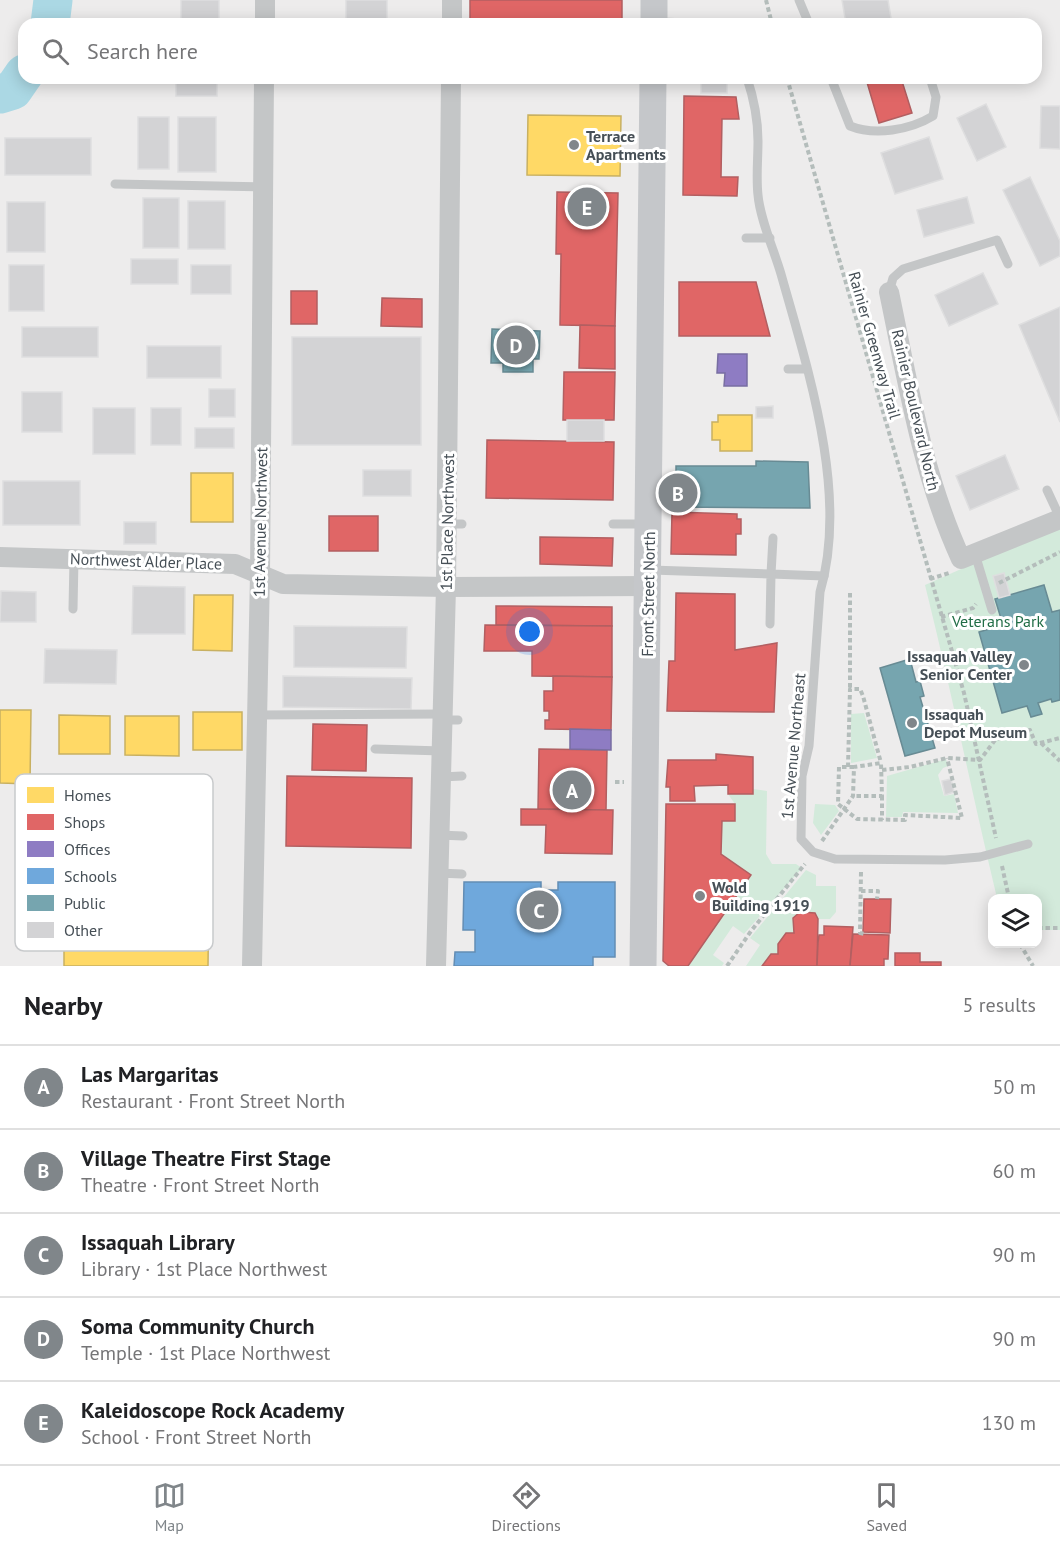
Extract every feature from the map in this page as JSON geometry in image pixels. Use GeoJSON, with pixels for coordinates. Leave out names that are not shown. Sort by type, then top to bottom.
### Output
{"type":"FeatureCollection","features":[{"type":"Feature","properties":{"kind":"main road","name":"Front Street North"},"geometry":{"type":"LineString","coordinates":[[643,966],[653,84]]}},
{"type":"Feature","properties":{"kind":"street"},"geometry":{"type":"LineString","coordinates":[[265,0],[265,18]]}},
{"type":"Feature","properties":{"kind":"street"},"geometry":{"type":"LineString","coordinates":[[452,0],[452,18]]}},
{"type":"Feature","properties":{"kind":"street","name":"1st Avenue Northwest"},"geometry":{"type":"LineString","coordinates":[[252,966],[260,574],[264,84]]}},
{"type":"Feature","properties":{"kind":"street","name":"1st Place Northwest"},"geometry":{"type":"LineString","coordinates":[[436,966],[442,751],[448,718],[450,683],[446,587],[454,524],[451,84]]}},
{"type":"Feature","properties":{"kind":"street","name":"Rainier Boulevard North"},"geometry":{"type":"LineString","coordinates":[[889,292],[919,438],[933,489],[968,556]]}},
{"type":"Feature","properties":{"kind":"street"},"geometry":{"type":"LineString","coordinates":[[968,556],[1060,518]]}},
{"type":"Feature","properties":{"kind":"street","name":"Northwest Alder Place"},"geometry":{"type":"LineString","coordinates":[[0,556],[235,564],[282,584],[446,587],[648,578]]}},
{"type":"Feature","properties":{"kind":"lane"},"geometry":{"type":"LineString","coordinates":[[800,2],[807,18]]}},
{"type":"Feature","properties":{"kind":"lane"},"geometry":{"type":"LineString","coordinates":[[654,15],[680,18]]}},
{"type":"Feature","properties":{"kind":"lane","name":"1st Avenue Northeast"},"geometry":{"type":"LineString","coordinates":[[749,84],[757,115],[758,197],[806,369],[828,486],[829,526],[825,576],[820,592],[809,746],[802,776],[801,839],[813,852]]}},
{"type":"Feature","properties":{"kind":"lane"},"geometry":{"type":"LineString","coordinates":[[833,84],[850,126],[867,133],[921,123],[933,116],[936,97],[932,84]]}},
{"type":"Feature","properties":{"kind":"lane"},"geometry":{"type":"LineString","coordinates":[[115,184],[264,187]]}},
{"type":"Feature","properties":{"kind":"lane"},"geometry":{"type":"LineString","coordinates":[[746,238],[770,238]]}},
{"type":"Feature","properties":{"kind":"lane"},"geometry":{"type":"LineString","coordinates":[[889,292],[893,278],[903,268],[997,240],[1008,264]]}},
{"type":"Feature","properties":{"kind":"lane"},"geometry":{"type":"LineString","coordinates":[[788,369],[806,369]]}},
{"type":"Feature","properties":{"kind":"lane"},"geometry":{"type":"LineString","coordinates":[[1047,490],[1060,518]]}},
{"type":"Feature","properties":{"kind":"lane"},"geometry":{"type":"LineString","coordinates":[[613,524],[649,524]]}},
{"type":"Feature","properties":{"kind":"lane"},"geometry":{"type":"LineString","coordinates":[[770,624],[773,538]]}},
{"type":"Feature","properties":{"kind":"lane"},"geometry":{"type":"LineString","coordinates":[[968,556],[992,610]]}},
{"type":"Feature","properties":{"kind":"lane"},"geometry":{"type":"LineString","coordinates":[[73,609],[74,559]]}},
{"type":"Feature","properties":{"kind":"lane"},"geometry":{"type":"LineString","coordinates":[[648,578],[771,574],[825,576]]}},
{"type":"Feature","properties":{"kind":"lane"},"geometry":{"type":"LineString","coordinates":[[257,715],[448,718]]}},
{"type":"Feature","properties":{"kind":"lane"},"geometry":{"type":"LineString","coordinates":[[375,748],[442,751]]}},
{"type":"Feature","properties":{"kind":"lane"},"geometry":{"type":"LineString","coordinates":[[441,777],[462,776]]}},
{"type":"Feature","properties":{"kind":"lane"},"geometry":{"type":"LineString","coordinates":[[439,835],[463,836]]}},
{"type":"Feature","properties":{"kind":"lane"},"geometry":{"type":"LineString","coordinates":[[813,852],[825,858],[945,860],[981,857],[1028,844]]}},
{"type":"Feature","properties":{"kind":"lane"},"geometry":{"type":"LineString","coordinates":[[437,873],[462,874]]}},
{"type":"Feature","properties":{"kind":"path"},"geometry":{"type":"LineString","coordinates":[[766,0],[770,18]]}},
{"type":"Feature","properties":{"kind":"path","name":"Rainier Greenway Trail"},"geometry":{"type":"LineString","coordinates":[[789,84],[964,693],[1008,894]]}},
{"type":"Feature","properties":{"kind":"path"},"geometry":{"type":"LineString","coordinates":[[848,767],[850,593]]}},
{"type":"Feature","properties":{"kind":"path"},"geometry":{"type":"LineString","coordinates":[[850,689],[860,688],[881,763],[882,820]]}},
{"type":"Feature","properties":{"kind":"path"},"geometry":{"type":"LineString","coordinates":[[882,770],[910,767],[947,758],[980,760],[995,740],[1030,730],[1036,744],[1060,738]]}},
{"type":"Feature","properties":{"kind":"path"},"geometry":{"type":"LineString","coordinates":[[1041,743],[1060,761]]}},
{"type":"Feature","properties":{"kind":"path"},"geometry":{"type":"LineString","coordinates":[[881,763],[839,767],[838,804],[857,819],[905,820],[905,815],[962,818],[947,758]]}},
{"type":"Feature","properties":{"kind":"path"},"geometry":{"type":"LineString","coordinates":[[727,966],[853,796],[854,767]]}},
{"type":"Feature","properties":{"kind":"path"},"geometry":{"type":"LineString","coordinates":[[853,796],[882,796]]}},
{"type":"Feature","properties":{"kind":"path"},"geometry":{"type":"LineString","coordinates":[[861,859],[860,933],[865,934]]}},
{"type":"Feature","properties":{"kind":"path"},"geometry":{"type":"LineString","coordinates":[[861,891],[878,891],[877,899]]}},
{"type":"Feature","properties":{"kind":"path"},"geometry":{"type":"LineString","coordinates":[[1042,927],[1060,927]]}},
{"type":"Feature","properties":{"kind":"path"},"geometry":{"type":"LineString","coordinates":[[1022,948],[1033,966]]}},
{"type":"Feature","properties":{"kind":"green space","name":"Veterans Park"},"geometry":{"type":"Polygon","coordinates":[[[1060,525],[1060,930],[1042,930],[1042,894],[996,894],[925,585],[1060,525]]]}},
{"type":"Feature","properties":{"kind":"green space"},"geometry":{"type":"Polygon","coordinates":[[[864,713],[877,758],[851,763],[851,714],[864,713]]]}},
{"type":"Feature","properties":{"kind":"green space"},"geometry":{"type":"Polygon","coordinates":[[[946,759],[948,766],[943,768],[938,775],[944,796],[954,794],[958,813],[903,812],[902,817],[886,817],[887,776],[946,759]]]}},
{"type":"Feature","properties":{"kind":"green space"},"geometry":{"type":"Polygon","coordinates":[[[753,789],[767,791],[766,854],[772,864],[796,864],[802,868],[744,934],[733,926],[713,955],[724,963],[722,966],[688,966],[751,875],[721,854],[722,821],[735,820],[735,804],[728,794],[752,794],[753,789]]]}},
{"type":"Feature","properties":{"kind":"green space"},"geometry":{"type":"Polygon","coordinates":[[[815,804],[835,805],[839,811],[821,835],[813,823],[815,804]]]}},
{"type":"Feature","properties":{"kind":"green space"},"geometry":{"type":"Polygon","coordinates":[[[806,870],[816,875],[816,886],[836,886],[836,912],[830,919],[818,919],[815,913],[793,918],[794,933],[786,933],[778,944],[778,954],[771,954],[762,966],[746,966],[760,945],[750,938],[806,870]]]}},
{"type":"Feature","properties":{"kind":"building: Homes","name":"Terrace Apartments"},"geometry":{"type":"Polygon","coordinates":[[[528,115],[621,116],[620,176],[527,175],[528,115]]]}},
{"type":"Feature","properties":{"kind":"building: Homes"},"geometry":{"type":"Polygon","coordinates":[[[718,415],[752,415],[752,451],[720,451],[720,440],[712,440],[712,422],[718,422],[718,415]]]}},
{"type":"Feature","properties":{"kind":"building: Homes"},"geometry":{"type":"Polygon","coordinates":[[[191,473],[233,473],[233,522],[191,522],[191,473]]]}},
{"type":"Feature","properties":{"kind":"building: Homes"},"geometry":{"type":"Polygon","coordinates":[[[194,595],[233,595],[232,651],[193,650],[194,595]]]}},
{"type":"Feature","properties":{"kind":"building: Homes"},"geometry":{"type":"Polygon","coordinates":[[[0,710],[31,710],[30,774],[15,774],[15,784],[0,783],[0,710]]]}},
{"type":"Feature","properties":{"kind":"building: Homes"},"geometry":{"type":"Polygon","coordinates":[[[193,712],[242,712],[242,750],[193,750],[193,712]]]}},
{"type":"Feature","properties":{"kind":"building: Homes"},"geometry":{"type":"Polygon","coordinates":[[[59,715],[110,716],[110,754],[59,754],[59,715]]]}},
{"type":"Feature","properties":{"kind":"building: Homes"},"geometry":{"type":"Polygon","coordinates":[[[125,716],[179,716],[179,756],[125,755],[125,716]]]}},
{"type":"Feature","properties":{"kind":"building: Homes"},"geometry":{"type":"Polygon","coordinates":[[[64,951],[208,951],[208,966],[64,966],[64,951]]]}},
{"type":"Feature","properties":{"kind":"building: Shops"},"geometry":{"type":"Polygon","coordinates":[[[470,0],[622,0],[622,18],[470,18],[470,0]]]}},
{"type":"Feature","properties":{"kind":"building: Shops"},"geometry":{"type":"Polygon","coordinates":[[[867,84],[903,84],[912,113],[879,123],[867,84]]]}},
{"type":"Feature","properties":{"kind":"building: Shops"},"geometry":{"type":"Polygon","coordinates":[[[684,96],[736,97],[739,119],[722,119],[721,177],[738,177],[737,196],[683,195],[684,96]]]}},
{"type":"Feature","properties":{"kind":"building: Shops"},"geometry":{"type":"Polygon","coordinates":[[[557,192],[618,193],[615,326],[560,325],[561,254],[556,254],[557,192]]]}},
{"type":"Feature","properties":{"kind":"building: Shops"},"geometry":{"type":"Polygon","coordinates":[[[679,282],[756,282],[770,336],[679,336],[679,282]]]}},
{"type":"Feature","properties":{"kind":"building: Shops"},"geometry":{"type":"Polygon","coordinates":[[[291,291],[317,291],[317,324],[291,324],[291,291]]]}},
{"type":"Feature","properties":{"kind":"building: Shops"},"geometry":{"type":"Polygon","coordinates":[[[382,298],[422,299],[422,327],[381,326],[382,298]]]}},
{"type":"Feature","properties":{"kind":"building: Shops"},"geometry":{"type":"Polygon","coordinates":[[[580,325],[615,326],[615,369],[579,368],[580,325]]]}},
{"type":"Feature","properties":{"kind":"building: Shops"},"geometry":{"type":"Polygon","coordinates":[[[564,372],[615,372],[614,420],[563,420],[564,372]]]}},
{"type":"Feature","properties":{"kind":"building: Shops"},"geometry":{"type":"Polygon","coordinates":[[[487,440],[614,442],[613,500],[486,498],[487,440]]]}},
{"type":"Feature","properties":{"kind":"building: Shops"},"geometry":{"type":"Polygon","coordinates":[[[672,512],[737,514],[737,519],[741,519],[741,534],[736,534],[736,555],[671,554],[672,512]]]}},
{"type":"Feature","properties":{"kind":"building: Shops"},"geometry":{"type":"Polygon","coordinates":[[[329,516],[378,516],[378,551],[329,551],[329,516]]]}},
{"type":"Feature","properties":{"kind":"building: Shops"},"geometry":{"type":"Polygon","coordinates":[[[540,537],[613,538],[612,566],[540,564],[540,537]]]}},
{"type":"Feature","properties":{"kind":"building: Shops"},"geometry":{"type":"Polygon","coordinates":[[[676,593],[735,594],[735,650],[777,643],[774,712],[667,711],[669,661],[675,661],[676,593]]]}},
{"type":"Feature","properties":{"kind":"building: Shops"},"geometry":{"type":"Polygon","coordinates":[[[496,606],[612,607],[612,626],[496,625],[496,606]]]}},
{"type":"Feature","properties":{"kind":"building: Shops"},"geometry":{"type":"Polygon","coordinates":[[[485,625],[612,626],[612,677],[532,676],[532,651],[484,651],[485,625]]]}},
{"type":"Feature","properties":{"kind":"building: Shops"},"geometry":{"type":"Polygon","coordinates":[[[553,676],[612,677],[611,730],[545,729],[545,720],[549,720],[549,711],[544,711],[544,691],[553,691],[553,676]]]}},
{"type":"Feature","properties":{"kind":"building: Shops"},"geometry":{"type":"Polygon","coordinates":[[[313,724],[367,725],[366,771],[312,770],[313,724]]]}},
{"type":"Feature","properties":{"kind":"building: Shops"},"geometry":{"type":"Polygon","coordinates":[[[539,749],[607,750],[606,810],[538,809],[539,749]]]}},
{"type":"Feature","properties":{"kind":"building: Shops"},"geometry":{"type":"Polygon","coordinates":[[[716,754],[753,757],[753,794],[728,794],[728,785],[694,786],[695,801],[670,801],[670,787],[666,787],[668,760],[716,760],[716,754]]]}},
{"type":"Feature","properties":{"kind":"building: Shops"},"geometry":{"type":"Polygon","coordinates":[[[287,776],[412,778],[411,848],[286,846],[287,776]]]}},
{"type":"Feature","properties":{"kind":"building: Shops","name":"Wold Building 1919"},"geometry":{"type":"Polygon","coordinates":[[[666,804],[735,804],[735,821],[722,821],[721,854],[751,875],[688,966],[669,966],[663,961],[666,804]]]}},
{"type":"Feature","properties":{"kind":"building: Shops"},"geometry":{"type":"Polygon","coordinates":[[[521,809],[613,810],[612,854],[545,853],[546,825],[521,825],[521,809]]]}},
{"type":"Feature","properties":{"kind":"building: Shops"},"geometry":{"type":"Polygon","coordinates":[[[864,899],[891,899],[890,933],[863,932],[864,899]]]}},
{"type":"Feature","properties":{"kind":"building: Shops"},"geometry":{"type":"Polygon","coordinates":[[[800,912],[815,913],[818,919],[817,966],[762,966],[771,954],[778,954],[778,944],[786,933],[794,933],[793,918],[800,912]]]}},
{"type":"Feature","properties":{"kind":"building: Shops"},"geometry":{"type":"Polygon","coordinates":[[[824,926],[853,927],[850,966],[817,966],[819,935],[824,935],[824,926]]]}},
{"type":"Feature","properties":{"kind":"building: Shops"},"geometry":{"type":"Polygon","coordinates":[[[853,934],[889,935],[888,959],[884,959],[884,966],[850,966],[853,934]]]}},
{"type":"Feature","properties":{"kind":"building: Shops"},"geometry":{"type":"Polygon","coordinates":[[[895,953],[920,953],[920,962],[941,962],[941,966],[895,966],[895,953]]]}},
{"type":"Feature","properties":{"kind":"building: Offices"},"geometry":{"type":"Polygon","coordinates":[[[718,354],[747,354],[747,386],[724,386],[725,373],[717,373],[718,354]]]}},
{"type":"Feature","properties":{"kind":"building: Offices"},"geometry":{"type":"Polygon","coordinates":[[[570,729],[611,730],[611,750],[570,749],[570,729]]]}},
{"type":"Feature","properties":{"kind":"building: Schools"},"geometry":{"type":"Polygon","coordinates":[[[464,882],[541,882],[541,890],[558,890],[558,882],[615,882],[615,957],[593,957],[593,966],[454,966],[455,952],[475,952],[475,930],[463,930],[464,882]]]}},
{"type":"Feature","properties":{"kind":"building: Public"},"geometry":{"type":"Polygon","coordinates":[[[492,329],[540,331],[539,359],[533,359],[533,372],[503,372],[503,363],[491,363],[492,329]]]}},
{"type":"Feature","properties":{"kind":"building: Public"},"geometry":{"type":"Polygon","coordinates":[[[756,461],[808,462],[810,508],[676,507],[676,466],[756,466],[756,461]]]}},
{"type":"Feature","properties":{"kind":"building: Public","name":"Issaquah Valley Senior Center"},"geometry":{"type":"Polygon","coordinates":[[[1044,585],[1052,612],[1060,610],[1060,700],[1052,702],[1051,699],[1038,703],[1042,714],[1031,717],[1027,706],[1002,713],[979,632],[1003,625],[995,599],[1044,585]]]}},
{"type":"Feature","properties":{"kind":"building: Public","name":"Issaquah Depot Museum"},"geometry":{"type":"Polygon","coordinates":[[[910,659],[916,682],[920,681],[924,696],[920,697],[935,748],[905,756],[880,668],[910,659]]]}},
{"type":"Feature","properties":{"kind":"building: Other"},"geometry":{"type":"Polygon","coordinates":[[[181,0],[219,0],[219,18],[181,18],[181,0]]]}},
{"type":"Feature","properties":{"kind":"building: Other"},"geometry":{"type":"Polygon","coordinates":[[[346,0],[387,0],[387,18],[346,18],[346,0]]]}},
{"type":"Feature","properties":{"kind":"building: Other"},"geometry":{"type":"Polygon","coordinates":[[[842,0],[888,0],[891,18],[845,18],[842,0]]]}},
{"type":"Feature","properties":{"kind":"building: Other"},"geometry":{"type":"Polygon","coordinates":[[[176,84],[217,84],[217,96],[176,96],[176,84]]]}},
{"type":"Feature","properties":{"kind":"building: Other"},"geometry":{"type":"Polygon","coordinates":[[[701,84],[727,84],[727,93],[701,93],[701,84]]]}},
{"type":"Feature","properties":{"kind":"building: Other"},"geometry":{"type":"Polygon","coordinates":[[[986,104],[1006,147],[977,161],[957,118],[986,104]]]}},
{"type":"Feature","properties":{"kind":"building: Other"},"geometry":{"type":"Polygon","coordinates":[[[1041,106],[1060,106],[1060,149],[1040,148],[1041,106]]]}},
{"type":"Feature","properties":{"kind":"building: Other"},"geometry":{"type":"Polygon","coordinates":[[[138,117],[169,117],[169,169],[138,169],[138,117]]]}},
{"type":"Feature","properties":{"kind":"building: Other"},"geometry":{"type":"Polygon","coordinates":[[[178,117],[216,117],[216,172],[178,172],[178,117]]]}},
{"type":"Feature","properties":{"kind":"building: Other"},"geometry":{"type":"Polygon","coordinates":[[[929,137],[943,179],[895,194],[881,153],[929,137]]]}},
{"type":"Feature","properties":{"kind":"building: Other"},"geometry":{"type":"Polygon","coordinates":[[[5,138],[91,138],[91,175],[5,175],[5,138]]]}},
{"type":"Feature","properties":{"kind":"building: Other"},"geometry":{"type":"Polygon","coordinates":[[[1030,177],[1060,241],[1060,256],[1040,266],[1003,190],[1030,177]]]}},
{"type":"Feature","properties":{"kind":"building: Other"},"geometry":{"type":"Polygon","coordinates":[[[967,197],[974,223],[924,237],[917,210],[967,197]]]}},
{"type":"Feature","properties":{"kind":"building: Other"},"geometry":{"type":"Polygon","coordinates":[[[143,198],[179,198],[179,248],[143,248],[143,198]]]}},
{"type":"Feature","properties":{"kind":"building: Other"},"geometry":{"type":"Polygon","coordinates":[[[188,201],[225,201],[225,249],[188,249],[188,201]]]}},
{"type":"Feature","properties":{"kind":"building: Other"},"geometry":{"type":"Polygon","coordinates":[[[7,202],[45,202],[45,252],[7,252],[7,202]]]}},
{"type":"Feature","properties":{"kind":"building: Other"},"geometry":{"type":"Polygon","coordinates":[[[131,259],[178,259],[178,284],[131,284],[131,259]]]}},
{"type":"Feature","properties":{"kind":"building: Other"},"geometry":{"type":"Polygon","coordinates":[[[9,265],[44,265],[44,311],[9,311],[9,265]]]}},
{"type":"Feature","properties":{"kind":"building: Other"},"geometry":{"type":"Polygon","coordinates":[[[191,265],[231,265],[231,294],[191,294],[191,265]]]}},
{"type":"Feature","properties":{"kind":"building: Other"},"geometry":{"type":"Polygon","coordinates":[[[983,273],[998,304],[949,326],[935,295],[983,273]]]}},
{"type":"Feature","properties":{"kind":"building: Other"},"geometry":{"type":"Polygon","coordinates":[[[1060,307],[1060,422],[1019,325],[1060,307]]]}},
{"type":"Feature","properties":{"kind":"building: Other"},"geometry":{"type":"Polygon","coordinates":[[[22,327],[98,327],[98,357],[22,357],[22,327]]]}},
{"type":"Feature","properties":{"kind":"building: Other"},"geometry":{"type":"Polygon","coordinates":[[[292,337],[421,337],[421,445],[292,445],[292,337]]]}},
{"type":"Feature","properties":{"kind":"building: Other"},"geometry":{"type":"Polygon","coordinates":[[[147,346],[221,346],[221,378],[147,378],[147,346]]]}},
{"type":"Feature","properties":{"kind":"building: Other"},"geometry":{"type":"Polygon","coordinates":[[[209,389],[235,389],[235,417],[209,417],[209,389]]]}},
{"type":"Feature","properties":{"kind":"building: Other"},"geometry":{"type":"Polygon","coordinates":[[[22,392],[62,392],[62,432],[22,432],[22,392]]]}},
{"type":"Feature","properties":{"kind":"building: Other"},"geometry":{"type":"Polygon","coordinates":[[[773,406],[773,418],[756,418],[756,407],[773,406]]]}},
{"type":"Feature","properties":{"kind":"building: Other"},"geometry":{"type":"Polygon","coordinates":[[[93,408],[135,408],[135,454],[93,454],[93,408]]]}},
{"type":"Feature","properties":{"kind":"building: Other"},"geometry":{"type":"Polygon","coordinates":[[[151,408],[181,408],[181,445],[151,445],[151,408]]]}},
{"type":"Feature","properties":{"kind":"building: Other"},"geometry":{"type":"Polygon","coordinates":[[[567,420],[604,420],[604,441],[567,441],[567,420]]]}},
{"type":"Feature","properties":{"kind":"building: Other"},"geometry":{"type":"Polygon","coordinates":[[[195,428],[234,428],[234,448],[195,448],[195,428]]]}},
{"type":"Feature","properties":{"kind":"building: Other"},"geometry":{"type":"Polygon","coordinates":[[[1005,455],[1019,489],[970,510],[956,476],[1005,455]]]}},
{"type":"Feature","properties":{"kind":"building: Other"},"geometry":{"type":"Polygon","coordinates":[[[363,470],[411,470],[411,496],[363,496],[363,470]]]}},
{"type":"Feature","properties":{"kind":"building: Other"},"geometry":{"type":"Polygon","coordinates":[[[3,481],[80,481],[80,525],[3,525],[3,481]]]}},
{"type":"Feature","properties":{"kind":"building: Other"},"geometry":{"type":"Polygon","coordinates":[[[124,522],[156,522],[156,544],[124,544],[124,522]]]}},
{"type":"Feature","properties":{"kind":"building: Other"},"geometry":{"type":"Polygon","coordinates":[[[1004,573],[1010,595],[999,598],[993,576],[1004,573]]]}},
{"type":"Feature","properties":{"kind":"building: Other"},"geometry":{"type":"Polygon","coordinates":[[[133,586],[185,587],[185,634],[132,634],[133,586]]]}},
{"type":"Feature","properties":{"kind":"building: Other"},"geometry":{"type":"Polygon","coordinates":[[[1,591],[36,592],[36,622],[0,622],[1,591]]]}},
{"type":"Feature","properties":{"kind":"building: Other"},"geometry":{"type":"Polygon","coordinates":[[[294,626],[407,627],[406,668],[294,667],[294,626]]]}},
{"type":"Feature","properties":{"kind":"building: Other"},"geometry":{"type":"Polygon","coordinates":[[[45,649],[117,650],[116,684],[44,683],[45,649]]]}},
{"type":"Feature","properties":{"kind":"building: Other"},"geometry":{"type":"Polygon","coordinates":[[[283,676],[412,678],[411,709],[283,707],[283,676]]]}},
{"type":"Feature","properties":{"kind":"building: Other"},"geometry":{"type":"Polygon","coordinates":[[[951,779],[954,792],[945,795],[942,781],[951,779]]]}},
{"type":"Feature","properties":{"kind":"waterway"},"geometry":{"type":"LineString","coordinates":[[51,18],[53,0]]}},
{"type":"Feature","properties":{"kind":"waterway"},"geometry":{"type":"LineString","coordinates":[[0,94],[13,90],[18,83]]}},
{"type":"Feature","properties":{"kind":"place","name":"Terrace Apartments"},"geometry":{"type":"Point","coordinates":[574,145]}},
{"type":"Feature","properties":{"kind":"place","name":"Kaleidoscope Rock Academy"},"geometry":{"type":"Point","coordinates":[587,207]}},
{"type":"Feature","properties":{"kind":"place","name":"Soma Community Church"},"geometry":{"type":"Point","coordinates":[516,345]}},
{"type":"Feature","properties":{"kind":"place","name":"Village Theatre First Stage"},"geometry":{"type":"Point","coordinates":[678,493]}},
{"type":"Feature","properties":{"kind":"place","name":"Issaquah Valley Senior Center"},"geometry":{"type":"Point","coordinates":[1024,665]}},
{"type":"Feature","properties":{"kind":"place","name":"Issaquah Depot Museum"},"geometry":{"type":"Point","coordinates":[912,723]}},
{"type":"Feature","properties":{"kind":"place","name":"Las Margaritas"},"geometry":{"type":"Point","coordinates":[572,790]}},
{"type":"Feature","properties":{"kind":"place","name":"Wold Building 1919"},"geometry":{"type":"Point","coordinates":[700,896]}},
{"type":"Feature","properties":{"kind":"place","name":"Issaquah Library"},"geometry":{"type":"Point","coordinates":[539,910]}}]}
